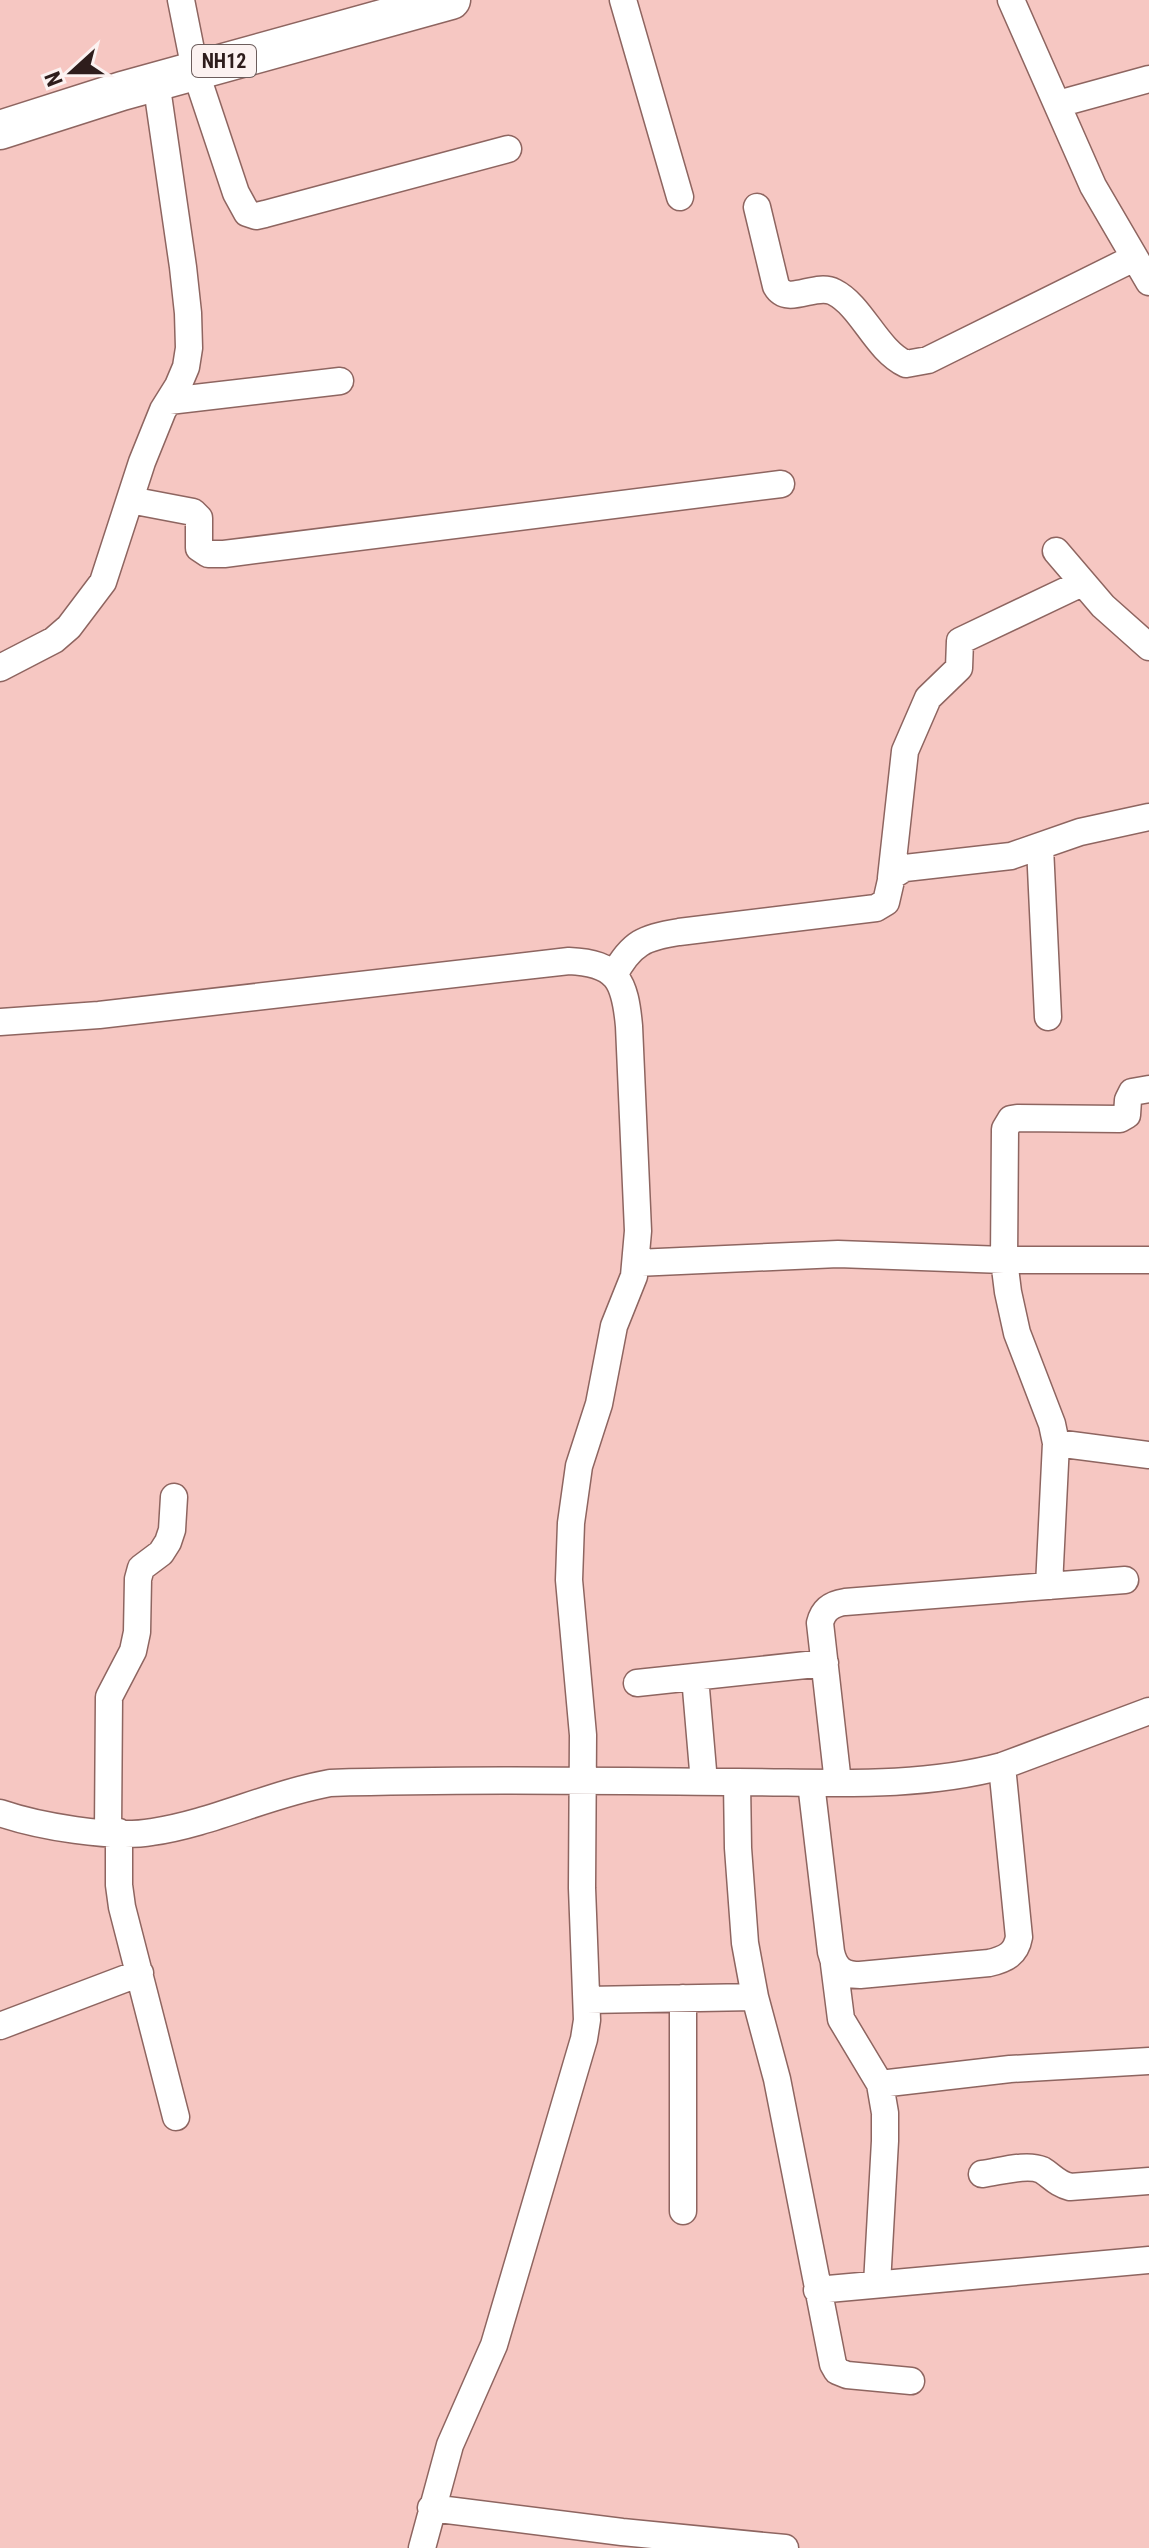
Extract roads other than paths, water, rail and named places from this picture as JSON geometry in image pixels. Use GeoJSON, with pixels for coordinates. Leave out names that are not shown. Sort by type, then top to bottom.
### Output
{"type":"FeatureCollection","features":[{"type":"Feature","properties":{"kind":"highway","name":"NH12"},"geometry":{"type":"LineString","coordinates":[[0,130],[156,81],[451,0]]}},
{"type":"Feature","properties":{"kind":"street"},"geometry":{"type":"LineString","coordinates":[[181,0],[195,70],[240,205],[247,213],[256,216],[508,149]]}},
{"type":"Feature","properties":{"kind":"street"},"geometry":{"type":"LineString","coordinates":[[623,0],[680,197]]}},
{"type":"Feature","properties":{"kind":"street"},"geometry":{"type":"LineString","coordinates":[[1011,0],[1093,186],[1149,282]]}},
{"type":"Feature","properties":{"kind":"street"},"geometry":{"type":"LineString","coordinates":[[1058,104],[1149,79]]}},
{"type":"Feature","properties":{"kind":"street"},"geometry":{"type":"LineString","coordinates":[[0,668],[54,640],[87,606],[103,582],[142,462],[186,367],[188,313],[156,81]]}},
{"type":"Feature","properties":{"kind":"street"},"geometry":{"type":"LineString","coordinates":[[757,207],[780,293],[789,295],[822,289],[836,293],[890,353],[906,364],[928,360],[1134,258]]}},
{"type":"Feature","properties":{"kind":"street"},"geometry":{"type":"LineString","coordinates":[[169,401],[340,381]]}},
{"type":"Feature","properties":{"kind":"street"},"geometry":{"type":"LineString","coordinates":[[130,500],[193,512],[199,518],[199,548],[208,554],[224,554],[781,484]]}},
{"type":"Feature","properties":{"kind":"street"},"geometry":{"type":"LineString","coordinates":[[1056,551],[1082,583],[1149,647]]}},
{"type":"Feature","properties":{"kind":"street"},"geometry":{"type":"LineString","coordinates":[[614,975],[631,949],[658,935],[876,908],[886,902],[905,751],[928,698],[959,668],[960,641],[1082,583]]}},
{"type":"Feature","properties":{"kind":"street"},"geometry":{"type":"LineString","coordinates":[[891,878],[905,868],[1011,856],[1080,832],[1149,817]]}},
{"type":"Feature","properties":{"kind":"street"},"geometry":{"type":"LineString","coordinates":[[1040,847],[1048,1017]]}},
{"type":"Feature","properties":{"kind":"street"},"geometry":{"type":"LineString","coordinates":[[0,1022],[99,1015],[569,961],[595,963],[614,975],[625,992],[638,1231],[636,1263],[631,1287],[614,1326],[599,1404],[579,1466],[571,1523],[569,1580],[583,1735],[582,1888],[587,2000],[584,2039],[494,2345],[450,2445],[422,2548]]}},
{"type":"Feature","properties":{"kind":"street"},"geometry":{"type":"LineString","coordinates":[[1049,1586],[1056,1443],[1052,1424],[1017,1333],[1004,1260],[1006,1124],[1017,1118],[1120,1119],[1127,1115],[1132,1092],[1149,1089]]}},
{"type":"Feature","properties":{"kind":"street"},"geometry":{"type":"LineString","coordinates":[[636,1263],[838,1254],[1004,1260],[1149,1260]]}},
{"type":"Feature","properties":{"kind":"street"},"geometry":{"type":"LineString","coordinates":[[1056,1443],[1149,1455]]}},
{"type":"Feature","properties":{"kind":"street"},"geometry":{"type":"LineString","coordinates":[[174,1497],[168,1542],[161,1553],[141,1568],[133,1651],[109,1697],[119,1885],[176,2117]]}},
{"type":"Feature","properties":{"kind":"street"},"geometry":{"type":"LineString","coordinates":[[838,1783],[820,1623],[822,1615],[836,1603],[1125,1580]]}},
{"type":"Feature","properties":{"kind":"street"},"geometry":{"type":"LineString","coordinates":[[637,1683],[825,1663]]}},
{"type":"Feature","properties":{"kind":"street"},"geometry":{"type":"LineString","coordinates":[[695,1677],[704,1782]]}},
{"type":"Feature","properties":{"kind":"street"},"geometry":{"type":"LineString","coordinates":[[0,1813],[25,1822],[150,1833],[227,1813],[302,1788],[330,1783],[838,1783],[949,1777],[1002,1766],[1149,1711]]}},
{"type":"Feature","properties":{"kind":"street"},"geometry":{"type":"LineString","coordinates":[[834,1964],[849,1975],[860,1975],[989,1963],[1013,1953],[1019,1937],[1002,1766]]}},
{"type":"Feature","properties":{"kind":"street"},"geometry":{"type":"LineString","coordinates":[[737,1782],[745,1943],[755,1997],[777,2079],[829,2349],[837,2371],[847,2375],[911,2381]]}},
{"type":"Feature","properties":{"kind":"street"},"geometry":{"type":"LineString","coordinates":[[811,1783],[841,2019],[884,2095],[877,2284]]}},
{"type":"Feature","properties":{"kind":"street"},"geometry":{"type":"LineString","coordinates":[[0,2026],[140,1973]]}},
{"type":"Feature","properties":{"kind":"street"},"geometry":{"type":"LineString","coordinates":[[587,2000],[755,1997]]}},
{"type":"Feature","properties":{"kind":"street"},"geometry":{"type":"LineString","coordinates":[[683,1998],[683,2211]]}},
{"type":"Feature","properties":{"kind":"street"},"geometry":{"type":"LineString","coordinates":[[880,2084],[1023,2068],[1149,2061]]}},
{"type":"Feature","properties":{"kind":"street"},"geometry":{"type":"LineString","coordinates":[[982,2174],[1032,2167],[1045,2172],[1060,2185],[1070,2187],[1149,2181]]}},
{"type":"Feature","properties":{"kind":"street"},"geometry":{"type":"LineString","coordinates":[[817,2290],[1149,2260]]}},
{"type":"Feature","properties":{"kind":"street"},"geometry":{"type":"LineString","coordinates":[[431,2508],[622,2532],[785,2548]]}}]}
